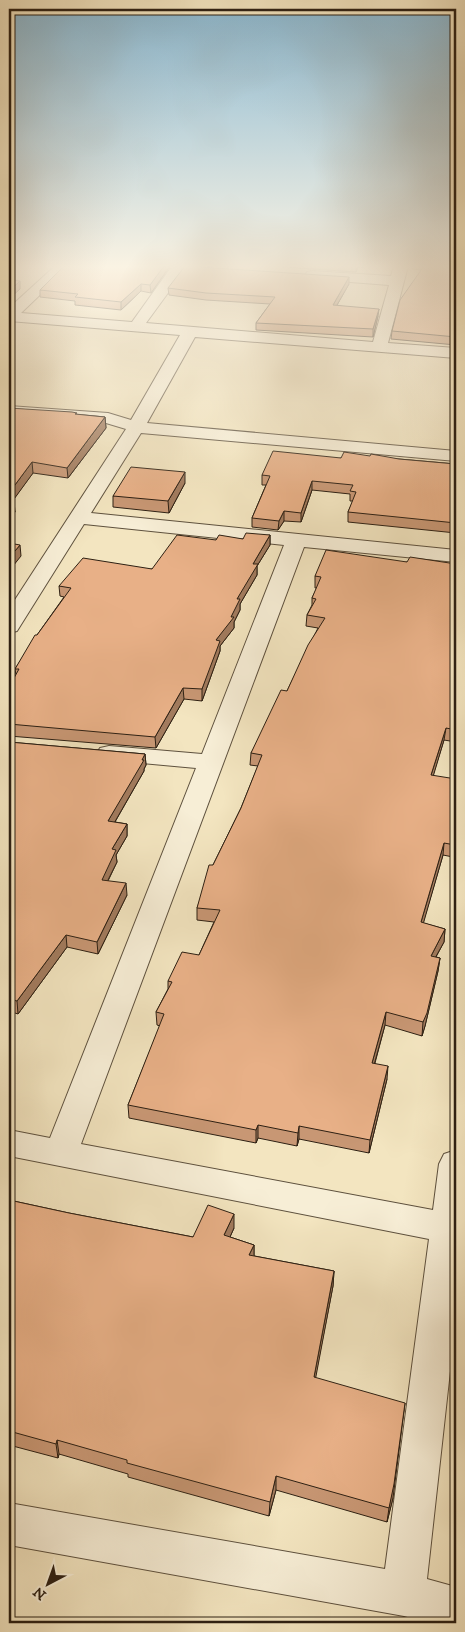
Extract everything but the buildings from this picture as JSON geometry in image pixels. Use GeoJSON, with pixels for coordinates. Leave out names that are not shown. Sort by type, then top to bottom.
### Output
{"type":"FeatureCollection","features":[{"type":"Feature","properties":{"kind":"street"},"geometry":{"type":"LineString","coordinates":[[9,626],[136,427],[184,342]]}},
{"type":"Feature","properties":{"kind":"street"},"geometry":{"type":"LineString","coordinates":[[322,342],[456,353]]}},
{"type":"Feature","properties":{"kind":"street"},"geometry":{"type":"LineString","coordinates":[[379,347],[380,342]]}},
{"type":"Feature","properties":{"kind":"street"},"geometry":{"type":"LineString","coordinates":[[9,410],[108,418],[136,427],[456,456]]}},
{"type":"Feature","properties":{"kind":"street"},"geometry":{"type":"LineString","coordinates":[[79,518],[456,556]]}},
{"type":"Feature","properties":{"kind":"street"},"geometry":{"type":"LineString","coordinates":[[61,1153],[296,540]]}},
{"type":"Feature","properties":{"kind":"street"},"geometry":{"type":"LineString","coordinates":[[86,751],[210,762]]}},
{"type":"Feature","properties":{"kind":"street"},"geometry":{"type":"LineString","coordinates":[[9,1143],[449,1228]]}},
{"type":"Feature","properties":{"kind":"street"},"geometry":{"type":"LineString","coordinates":[[404,1594],[456,1164]]}},
{"type":"Feature","properties":{"kind":"street"},"geometry":{"type":"LineString","coordinates":[[9,1524],[404,1594],[456,1610]]}}]}
